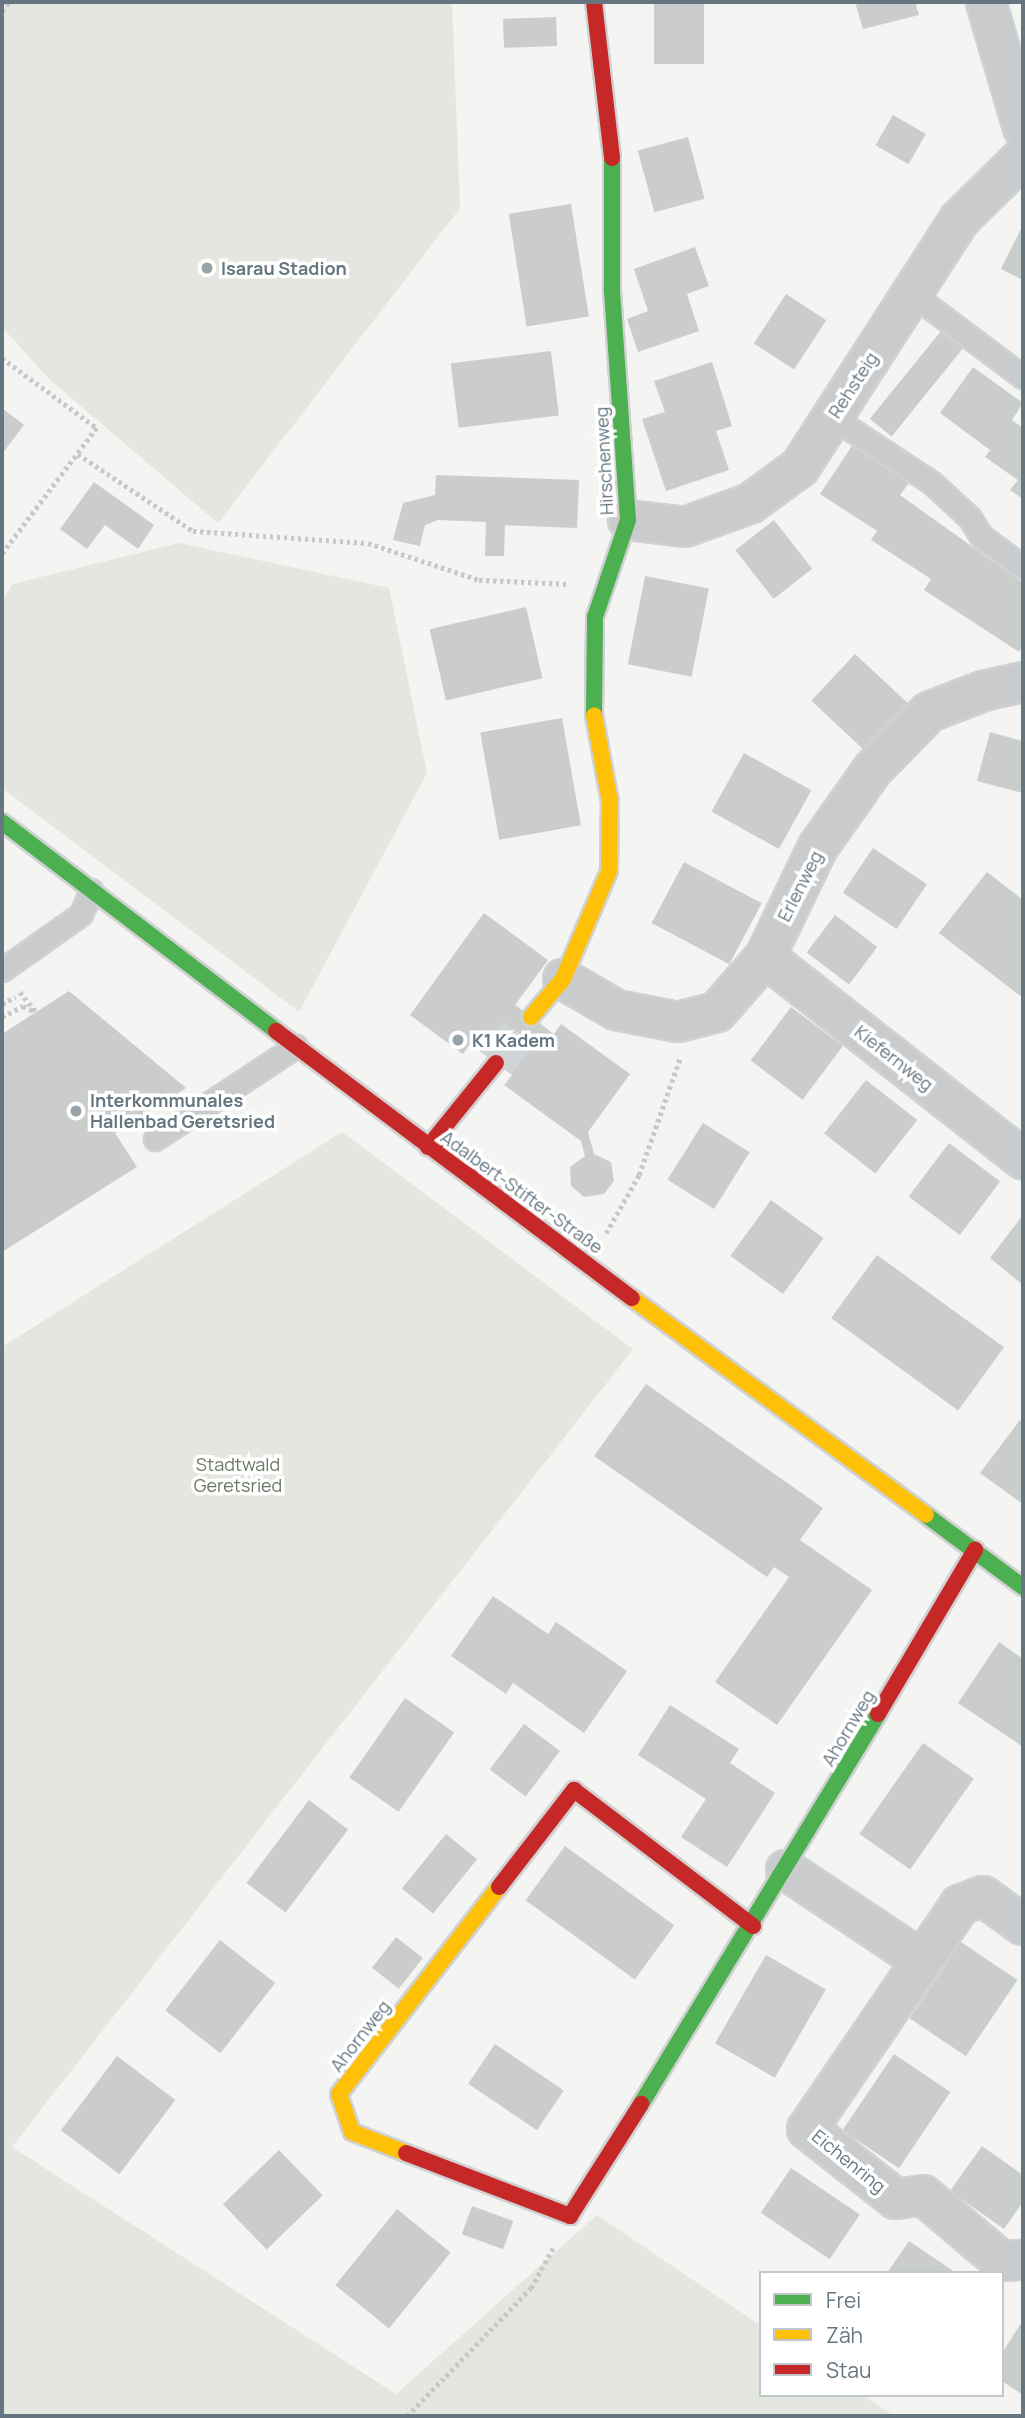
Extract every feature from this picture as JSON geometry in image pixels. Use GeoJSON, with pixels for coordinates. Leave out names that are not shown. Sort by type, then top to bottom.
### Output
{"type":"FeatureCollection","features":[{"type":"Feature","properties":{"kind":"street","name":"Hirschenweg"},"geometry":{"type":"LineString","coordinates":[[531,1017],[563,979],[609,871],[610,803],[593,712],[594,617],[628,520],[612,289],[612,149],[594,2]]}},
{"type":"Feature","properties":{"kind":"street"},"geometry":{"type":"LineString","coordinates":[[986,2],[1023,128]]}},
{"type":"Feature","properties":{"kind":"street","name":"Rehsteig"},"geometry":{"type":"LineString","coordinates":[[628,520],[685,527],[751,503],[800,467],[959,220],[1023,158]]}},
{"type":"Feature","properties":{"kind":"street","name":"Erlenweg"},"geometry":{"type":"LineString","coordinates":[[563,979],[616,1010],[678,1022],[717,1012],[765,957],[818,847],[873,769],[929,712],[983,691],[1023,682]]}},
{"type":"Feature","properties":{"kind":"street","name":"Adalbert-Stifter-Straße"},"geometry":{"type":"LineString","coordinates":[[2,822],[428,1147],[1023,1587]]}},
{"type":"Feature","properties":{"kind":"street","name":"Kiefernweg"},"geometry":{"type":"LineString","coordinates":[[765,957],[1023,1159]]}},
{"type":"Feature","properties":{"kind":"street"},"geometry":{"type":"LineString","coordinates":[[428,1147],[496,1063]]}},
{"type":"Feature","properties":{"kind":"street","name":"Ahornweg"},"geometry":{"type":"LineString","coordinates":[[754,1926],[574,1790],[339,2094],[352,2132],[570,2216],[754,1926],[975,1550]]}},
{"type":"Feature","properties":{"kind":"street"},"geometry":{"type":"LineString","coordinates":[[786,1870],[921,1960]]}},
{"type":"Feature","properties":{"kind":"street","name":"Eichenring"},"geometry":{"type":"LineString","coordinates":[[1023,1925],[983,1896],[960,1905],[807,2129],[896,2199],[923,2195],[1001,2261],[1023,2260]]}},
{"type":"Feature","properties":{"kind":"lane"},"geometry":{"type":"LineString","coordinates":[[912,294],[1023,377]]}},
{"type":"Feature","properties":{"kind":"lane"},"geometry":{"type":"LineString","coordinates":[[832,417],[932,484],[970,518],[981,536],[1023,567]]}},
{"type":"Feature","properties":{"kind":"lane"},"geometry":{"type":"LineString","coordinates":[[2,970],[81,914],[91,890]]}},
{"type":"Feature","properties":{"kind":"lane"},"geometry":{"type":"LineString","coordinates":[[155,1139],[296,1046]]}},
{"type":"Feature","properties":{"kind":"path"},"geometry":{"type":"LineString","coordinates":[[2,11],[9,2]]}},
{"type":"Feature","properties":{"kind":"path"},"geometry":{"type":"LineString","coordinates":[[2,358],[97,428],[2,554]]}},
{"type":"Feature","properties":{"kind":"path"},"geometry":{"type":"LineString","coordinates":[[78,454],[193,531],[368,543],[479,580],[529,579],[605,587]]}},
{"type":"Feature","properties":{"kind":"path"},"geometry":{"type":"LineString","coordinates":[[2,1017],[23,1006],[36,1012],[22,993]]}},
{"type":"Feature","properties":{"kind":"path"},"geometry":{"type":"LineString","coordinates":[[588,1264],[639,1175],[652,1141],[680,1057],[678,1022]]}},
{"type":"Feature","properties":{"kind":"path"},"geometry":{"type":"LineString","coordinates":[[407,2416],[531,2288],[570,2216]]}},
{"type":"Feature","properties":{"kind":"green space","name":"Isarau Stadion"},"geometry":{"type":"Polygon","coordinates":[[[2,2],[452,2],[460,208],[218,523],[49,379],[2,327],[2,2]]]}},
{"type":"Feature","properties":{"kind":"green space"},"geometry":{"type":"Polygon","coordinates":[[[179,543],[389,588],[427,773],[299,1012],[2,788],[2,601],[13,584],[179,543]]]}},
{"type":"Feature","properties":{"kind":"green space","name":"Stadtwald Geretsried"},"geometry":{"type":"Polygon","coordinates":[[[342,1132],[633,1349],[12,2147],[396,2394],[597,2215],[759,2325],[759,2397],[866,2397],[894,2416],[2,2416],[2,1347],[342,1132]]]}},
{"type":"Feature","properties":{"kind":"building"},"geometry":{"type":"Polygon","coordinates":[[[654,2],[704,2],[704,64],[654,64],[654,2]]]}},
{"type":"Feature","properties":{"kind":"building"},"geometry":{"type":"Polygon","coordinates":[[[855,2],[915,2],[919,15],[863,29],[855,2]]]}},
{"type":"Feature","properties":{"kind":"building"},"geometry":{"type":"Polygon","coordinates":[[[556,17],[557,46],[504,48],[503,19],[556,17]]]}},
{"type":"Feature","properties":{"kind":"building"},"geometry":{"type":"Polygon","coordinates":[[[893,115],[926,134],[908,164],[876,145],[893,115]]]}},
{"type":"Feature","properties":{"kind":"building"},"geometry":{"type":"Polygon","coordinates":[[[688,137],[705,199],[654,212],[638,150],[688,137]]]}},
{"type":"Feature","properties":{"kind":"building"},"geometry":{"type":"Polygon","coordinates":[[[571,204],[589,317],[527,326],[509,214],[571,204]]]}},
{"type":"Feature","properties":{"kind":"building"},"geometry":{"type":"Polygon","coordinates":[[[1023,225],[1023,280],[1001,269],[1023,225]]]}},
{"type":"Feature","properties":{"kind":"building"},"geometry":{"type":"Polygon","coordinates":[[[695,247],[709,286],[687,294],[699,331],[638,352],[627,319],[648,311],[634,269],[695,247]]]}},
{"type":"Feature","properties":{"kind":"building"},"geometry":{"type":"Polygon","coordinates":[[[786,294],[826,320],[794,370],[754,343],[786,294]]]}},
{"type":"Feature","properties":{"kind":"building"},"geometry":{"type":"Polygon","coordinates":[[[941,331],[963,349],[892,436],[870,419],[941,331]]]}},
{"type":"Feature","properties":{"kind":"building"},"geometry":{"type":"Polygon","coordinates":[[[551,351],[559,416],[459,428],[451,363],[551,351]]]}},
{"type":"Feature","properties":{"kind":"building"},"geometry":{"type":"Polygon","coordinates":[[[712,362],[732,426],[716,431],[729,470],[666,491],[642,419],[665,412],[654,381],[712,362]]]}},
{"type":"Feature","properties":{"kind":"building"},"geometry":{"type":"Polygon","coordinates":[[[973,367],[1023,403],[1012,420],[1023,428],[1023,499],[1010,490],[1018,480],[985,457],[990,450],[940,413],[973,367]]]}},
{"type":"Feature","properties":{"kind":"building"},"geometry":{"type":"Polygon","coordinates":[[[2,408],[24,425],[2,454],[2,408]]]}},
{"type":"Feature","properties":{"kind":"building"},"geometry":{"type":"Polygon","coordinates":[[[852,446],[909,483],[900,495],[1023,583],[1023,645],[1019,652],[924,590],[931,579],[871,540],[877,531],[820,494],[852,446]]]}},
{"type":"Feature","properties":{"kind":"building"},"geometry":{"type":"Polygon","coordinates":[[[436,475],[579,480],[577,528],[505,525],[504,556],[485,556],[486,522],[438,520],[425,525],[420,546],[393,540],[403,503],[435,495],[436,475]]]}},
{"type":"Feature","properties":{"kind":"building"},"geometry":{"type":"Polygon","coordinates":[[[94,482],[154,525],[138,549],[105,525],[87,549],[60,529],[94,482]]]}},
{"type":"Feature","properties":{"kind":"building"},"geometry":{"type":"Polygon","coordinates":[[[774,520],[812,569],[774,599],[735,550],[774,520]]]}},
{"type":"Feature","properties":{"kind":"building"},"geometry":{"type":"Polygon","coordinates":[[[645,576],[709,588],[692,677],[628,664],[645,576]]]}},
{"type":"Feature","properties":{"kind":"building"},"geometry":{"type":"Polygon","coordinates":[[[526,607],[542,678],[446,700],[430,629],[526,607]]]}},
{"type":"Feature","properties":{"kind":"building"},"geometry":{"type":"Polygon","coordinates":[[[855,654],[911,706],[867,753],[811,701],[855,654]]]}},
{"type":"Feature","properties":{"kind":"building"},"geometry":{"type":"Polygon","coordinates":[[[562,718],[581,825],[499,840],[480,732],[562,718]]]}},
{"type":"Feature","properties":{"kind":"building"},"geometry":{"type":"Polygon","coordinates":[[[990,732],[1023,741],[1023,793],[977,781],[990,732]]]}},
{"type":"Feature","properties":{"kind":"building"},"geometry":{"type":"Polygon","coordinates":[[[744,753],[811,790],[779,849],[712,812],[744,753]]]}},
{"type":"Feature","properties":{"kind":"building"},"geometry":{"type":"Polygon","coordinates":[[[873,848],[927,884],[897,929],[843,893],[873,848]]]}},
{"type":"Feature","properties":{"kind":"building"},"geometry":{"type":"Polygon","coordinates":[[[684,862],[762,903],[729,964],[652,923],[684,862]]]}},
{"type":"Feature","properties":{"kind":"building"},"geometry":{"type":"Polygon","coordinates":[[[987,872],[1023,900],[1023,998],[939,933],[987,872]]]}},
{"type":"Feature","properties":{"kind":"building"},"geometry":{"type":"Polygon","coordinates":[[[484,913],[548,960],[515,1005],[554,1034],[561,1024],[630,1074],[588,1132],[594,1154],[611,1162],[614,1181],[604,1194],[584,1197],[571,1186],[570,1167],[585,1156],[581,1141],[504,1085],[512,1075],[470,1044],[463,1054],[410,1015],[484,913]]]}},
{"type":"Feature","properties":{"kind":"building"},"geometry":{"type":"Polygon","coordinates":[[[835,915],[877,947],[849,984],[807,953],[835,915]]]}},
{"type":"Feature","properties":{"kind":"building","name":"Interkommunales Hallenbad Geretsried"},"geometry":{"type":"Polygon","coordinates":[[[69,991],[186,1088],[115,1133],[137,1167],[2,1252],[2,1034],[69,991]]]}},
{"type":"Feature","properties":{"kind":"building"},"geometry":{"type":"Polygon","coordinates":[[[791,1007],[843,1046],[803,1100],[751,1061],[791,1007]]]}},
{"type":"Feature","properties":{"kind":"building"},"geometry":{"type":"Polygon","coordinates":[[[866,1080],[917,1120],[875,1174],[824,1134],[866,1080]]]}},
{"type":"Feature","properties":{"kind":"building"},"geometry":{"type":"Polygon","coordinates":[[[703,1123],[750,1152],[714,1209],[667,1180],[703,1123]]]}},
{"type":"Feature","properties":{"kind":"building"},"geometry":{"type":"Polygon","coordinates":[[[949,1143],[1000,1182],[960,1235],[909,1197],[949,1143]]]}},
{"type":"Feature","properties":{"kind":"building"},"geometry":{"type":"Polygon","coordinates":[[[771,1200],[824,1238],[783,1294],[730,1256],[771,1200]]]}},
{"type":"Feature","properties":{"kind":"building"},"geometry":{"type":"Polygon","coordinates":[[[1023,1215],[1023,1285],[990,1258],[1023,1215]]]}},
{"type":"Feature","properties":{"kind":"building"},"geometry":{"type":"Polygon","coordinates":[[[877,1255],[1004,1347],[958,1410],[831,1318],[877,1255]]]}},
{"type":"Feature","properties":{"kind":"building"},"geometry":{"type":"Polygon","coordinates":[[[646,1384],[823,1508],[800,1540],[872,1590],[777,1725],[715,1682],[789,1577],[774,1567],[767,1577],[594,1456],[646,1384]]]}},
{"type":"Feature","properties":{"kind":"building"},"geometry":{"type":"Polygon","coordinates":[[[1020,1420],[1023,1422],[1023,1504],[980,1473],[1020,1420]]]}},
{"type":"Feature","properties":{"kind":"building"},"geometry":{"type":"Polygon","coordinates":[[[493,1596],[548,1634],[556,1622],[627,1671],[584,1733],[513,1683],[506,1694],[451,1656],[493,1596]]]}},
{"type":"Feature","properties":{"kind":"building"},"geometry":{"type":"Polygon","coordinates":[[[999,1642],[1023,1659],[1023,1747],[958,1703],[999,1642]]]}},
{"type":"Feature","properties":{"kind":"building"},"geometry":{"type":"Polygon","coordinates":[[[405,1698],[454,1732],[399,1812],[349,1777],[405,1698]]]}},
{"type":"Feature","properties":{"kind":"building"},"geometry":{"type":"Polygon","coordinates":[[[670,1705],[739,1749],[730,1763],[775,1793],[727,1867],[681,1837],[706,1799],[638,1755],[670,1705]]]}},
{"type":"Feature","properties":{"kind":"building"},"geometry":{"type":"Polygon","coordinates":[[[524,1724],[560,1751],[526,1797],[490,1770],[524,1724]]]}},
{"type":"Feature","properties":{"kind":"building"},"geometry":{"type":"Polygon","coordinates":[[[923,1743],[974,1779],[910,1869],[859,1834],[923,1743]]]}},
{"type":"Feature","properties":{"kind":"building"},"geometry":{"type":"Polygon","coordinates":[[[309,1800],[348,1829],[286,1913],[246,1883],[309,1800]]]}},
{"type":"Feature","properties":{"kind":"building"},"geometry":{"type":"Polygon","coordinates":[[[446,1834],[477,1859],[433,1914],[402,1888],[446,1834]]]}},
{"type":"Feature","properties":{"kind":"building"},"geometry":{"type":"Polygon","coordinates":[[[565,1846],[674,1925],[635,1980],[526,1900],[565,1846]]]}},
{"type":"Feature","properties":{"kind":"building"},"geometry":{"type":"Polygon","coordinates":[[[396,1937],[423,1958],[399,1989],[372,1968],[396,1937]]]}},
{"type":"Feature","properties":{"kind":"building"},"geometry":{"type":"Polygon","coordinates":[[[220,1940],[275,1983],[220,2053],[165,2010],[220,1940]]]}},
{"type":"Feature","properties":{"kind":"building"},"geometry":{"type":"Polygon","coordinates":[[[961,1942],[1017,1980],[966,2056],[910,2018],[961,1942]]]}},
{"type":"Feature","properties":{"kind":"building"},"geometry":{"type":"Polygon","coordinates":[[[766,1955],[826,1990],[775,2078],[715,2043],[766,1955]]]}},
{"type":"Feature","properties":{"kind":"building"},"geometry":{"type":"Polygon","coordinates":[[[495,2044],[564,2090],[537,2130],[468,2084],[495,2044]]]}},
{"type":"Feature","properties":{"kind":"building"},"geometry":{"type":"Polygon","coordinates":[[[894,2054],[950,2092],[899,2168],[843,2130],[894,2054]]]}},
{"type":"Feature","properties":{"kind":"building"},"geometry":{"type":"Polygon","coordinates":[[[117,2056],[175,2100],[119,2174],[61,2130],[117,2056]]]}},
{"type":"Feature","properties":{"kind":"building"},"geometry":{"type":"Polygon","coordinates":[[[982,2146],[1023,2175],[1023,2202],[1004,2229],[950,2191],[982,2146]]]}},
{"type":"Feature","properties":{"kind":"building"},"geometry":{"type":"Polygon","coordinates":[[[279,2150],[323,2195],[267,2250],[223,2204],[279,2150]]]}},
{"type":"Feature","properties":{"kind":"building"},"geometry":{"type":"Polygon","coordinates":[[[791,2168],[860,2214],[830,2259],[761,2213],[791,2168]]]}},
{"type":"Feature","properties":{"kind":"building"},"geometry":{"type":"Polygon","coordinates":[[[472,2206],[513,2221],[503,2249],[462,2234],[472,2206]]]}},
{"type":"Feature","properties":{"kind":"building"},"geometry":{"type":"Polygon","coordinates":[[[397,2209],[451,2252],[389,2329],[335,2285],[397,2209]]]}},
{"type":"Feature","properties":{"kind":"building"},"geometry":{"type":"Polygon","coordinates":[[[909,2241],[953,2271],[888,2271],[909,2241]]]}},
{"type":"Feature","properties":{"kind":"building"},"geometry":{"type":"Polygon","coordinates":[[[1023,2320],[1023,2395],[1004,2382],[1004,2350],[1023,2320]]]}},
{"type":"Feature","properties":{"kind":"tunnel"},"geometry":{"type":"LineString","coordinates":[[496,1063],[531,1017]]}},
{"type":"Feature","properties":{"kind":"traffic: fast"},"geometry":{"type":"LineString","coordinates":[[594,715],[595,617],[628,520],[612,289],[612,158]]}},
{"type":"Feature","properties":{"kind":"traffic: fast"},"geometry":{"type":"LineString","coordinates":[[2,822],[276,1031]]}},
{"type":"Feature","properties":{"kind":"traffic: fast"},"geometry":{"type":"LineString","coordinates":[[926,1515],[1023,1587]]}},
{"type":"Feature","properties":{"kind":"traffic: fast"},"geometry":{"type":"LineString","coordinates":[[641,2104],[878,1714]]}},
{"type":"Feature","properties":{"kind":"traffic: slow"},"geometry":{"type":"LineString","coordinates":[[531,1017],[563,979],[609,871],[610,802],[594,715]]}},
{"type":"Feature","properties":{"kind":"traffic: slow"},"geometry":{"type":"LineString","coordinates":[[632,1298],[926,1515]]}},
{"type":"Feature","properties":{"kind":"traffic: slow"},"geometry":{"type":"LineString","coordinates":[[406,2153],[352,2132],[339,2094],[499,1887]]}},
{"type":"Feature","properties":{"kind":"traffic: jam"},"geometry":{"type":"LineString","coordinates":[[594,2],[612,158]]}},
{"type":"Feature","properties":{"kind":"traffic: jam"},"geometry":{"type":"LineString","coordinates":[[276,1031],[632,1298]]}},
{"type":"Feature","properties":{"kind":"traffic: jam"},"geometry":{"type":"LineString","coordinates":[[428,1147],[496,1063]]}},
{"type":"Feature","properties":{"kind":"traffic: jam"},"geometry":{"type":"LineString","coordinates":[[878,1714],[975,1550]]}},
{"type":"Feature","properties":{"kind":"traffic: jam"},"geometry":{"type":"LineString","coordinates":[[499,1887],[574,1790],[753,1926]]}},
{"type":"Feature","properties":{"kind":"traffic: jam"},"geometry":{"type":"LineString","coordinates":[[406,2153],[570,2216],[641,2104]]}},
{"type":"Feature","properties":{"kind":"place","name":"Isarau Stadion"},"geometry":{"type":"Point","coordinates":[207,268]}},
{"type":"Feature","properties":{"kind":"place","name":"K1 Kadem"},"geometry":{"type":"Point","coordinates":[458,1040]}},
{"type":"Feature","properties":{"kind":"place","name":"Interkommunales Hallenbad Geretsried"},"geometry":{"type":"Point","coordinates":[76,1111]}}]}
